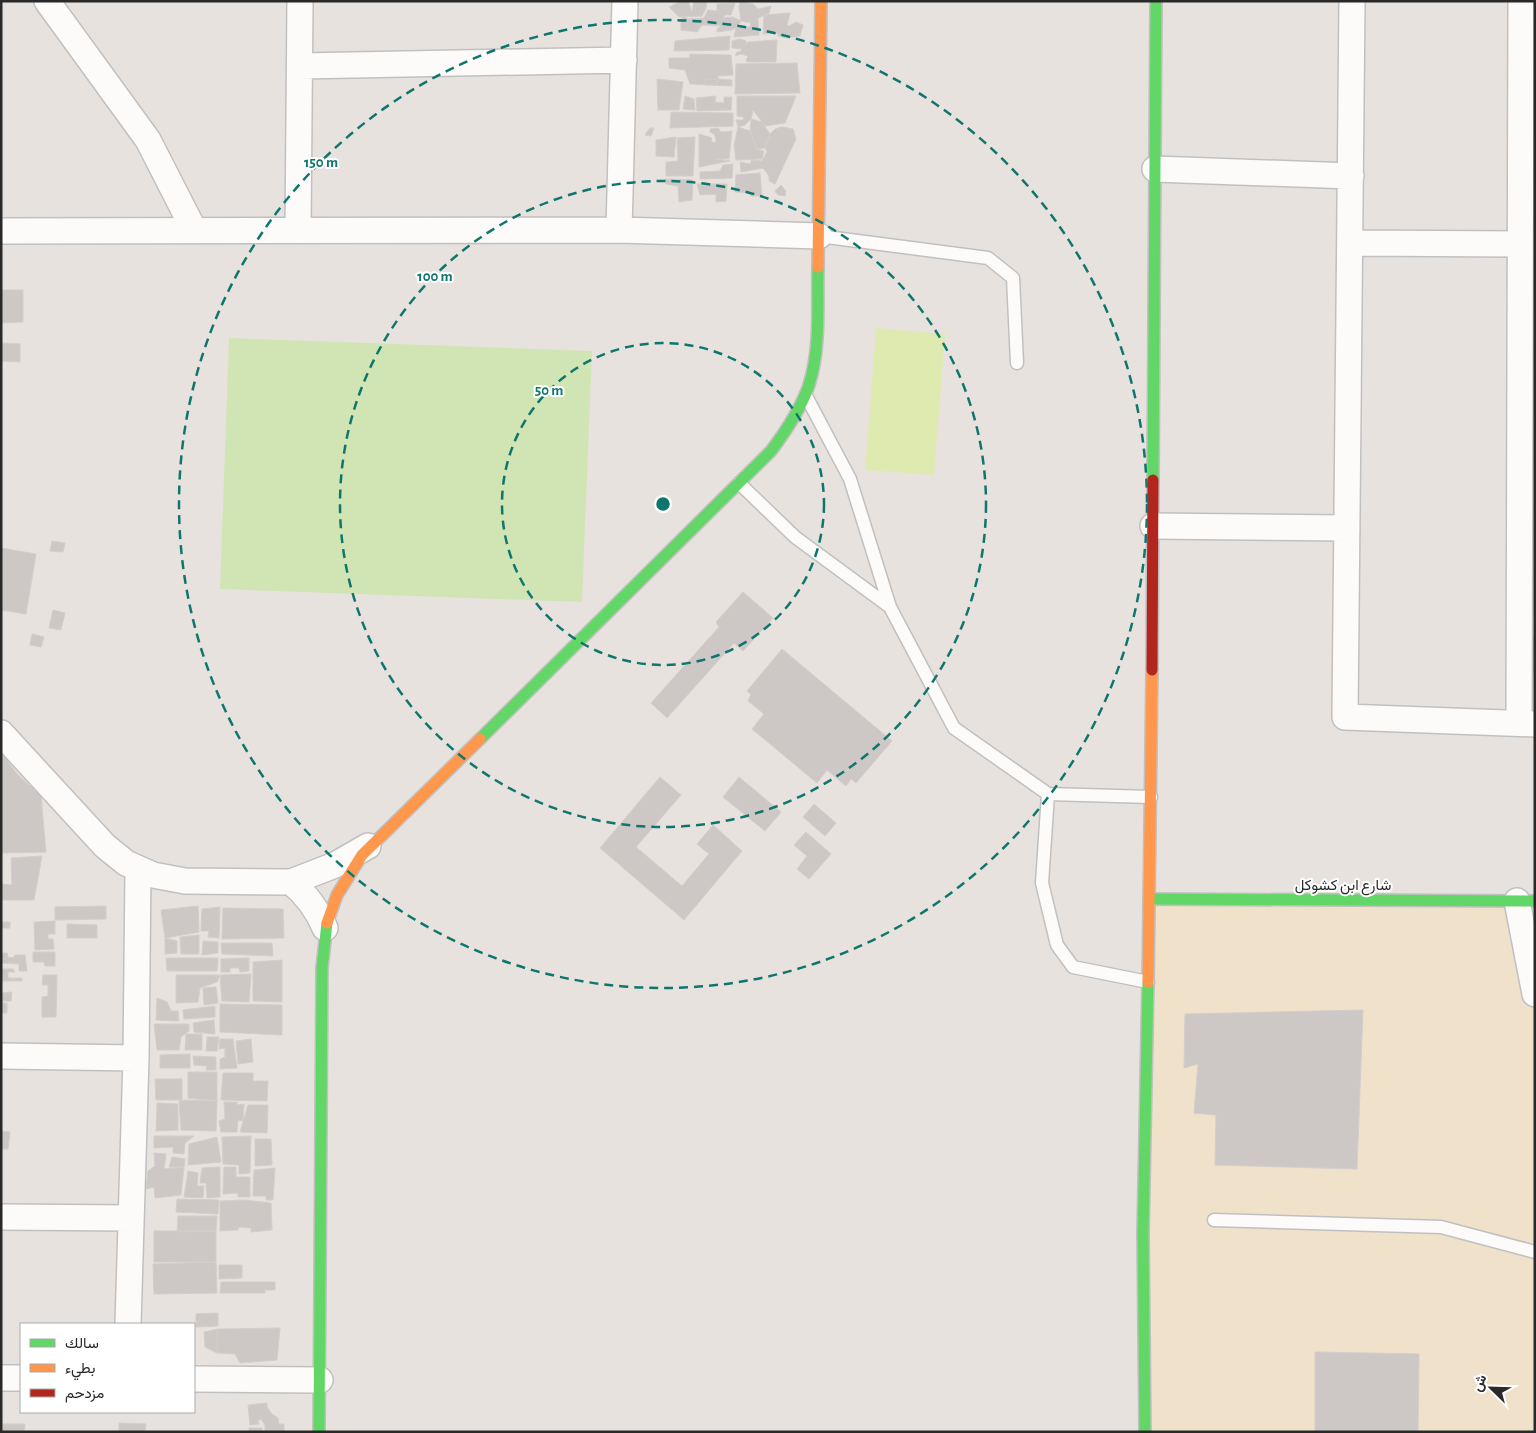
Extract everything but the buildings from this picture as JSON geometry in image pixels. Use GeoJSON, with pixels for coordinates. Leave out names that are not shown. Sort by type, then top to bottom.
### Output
{"type":"FeatureCollection","features":[{"type":"Feature","properties":{"kind":"street"},"geometry":{"type":"LineString","coordinates":[[47,1],[148,140],[194,230]]}},
{"type":"Feature","properties":{"kind":"street"},"geometry":{"type":"LineString","coordinates":[[298,230],[300,1]]}},
{"type":"Feature","properties":{"kind":"street"},"geometry":{"type":"LineString","coordinates":[[619,230],[625,1]]}},
{"type":"Feature","properties":{"kind":"street"},"geometry":{"type":"LineString","coordinates":[[319,1432],[322,948],[334,902],[349,871],[376,840],[739,483],[770,451],[796,415],[812,374],[815,353],[819,236],[821,1]]}},
{"type":"Feature","properties":{"kind":"street"},"geometry":{"type":"LineString","coordinates":[[1144,1432],[1143,1233],[1150,899],[1156,1]]}},
{"type":"Feature","properties":{"kind":"street"},"geometry":{"type":"LineString","coordinates":[[1352,1],[1346,717],[1527,723],[1527,551],[1520,244],[1528,83],[1521,1]]}},
{"type":"Feature","properties":{"kind":"street"},"geometry":{"type":"LineString","coordinates":[[300,66],[624,60]]}},
{"type":"Feature","properties":{"kind":"street"},"geometry":{"type":"LineString","coordinates":[[1155,169],[1351,176]]}},
{"type":"Feature","properties":{"kind":"street"},"geometry":{"type":"LineString","coordinates":[[1,231],[619,230],[819,236]]}},
{"type":"Feature","properties":{"kind":"street"},"geometry":{"type":"LineString","coordinates":[[1350,243],[1520,244]]}},
{"type":"Feature","properties":{"kind":"street"},"geometry":{"type":"LineString","coordinates":[[1153,526],[1347,528]]}},
{"type":"Feature","properties":{"kind":"street"},"geometry":{"type":"LineString","coordinates":[[1,732],[115,855],[138,870],[169,879],[185,881],[291,882],[335,865],[376,840]]}},
{"type":"Feature","properties":{"kind":"street"},"geometry":{"type":"LineString","coordinates":[[128,1323],[136,1058],[138,870]]}},
{"type":"Feature","properties":{"kind":"street"},"geometry":{"type":"LineString","coordinates":[[291,882],[312,902],[326,928]]}},
{"type":"Feature","properties":{"kind":"street","name":"شارع ابن كشوكل"},"geometry":{"type":"LineString","coordinates":[[1150,899],[1526,901]]}},
{"type":"Feature","properties":{"kind":"street"},"geometry":{"type":"LineString","coordinates":[[1526,901],[1535,994]]}},
{"type":"Feature","properties":{"kind":"street"},"geometry":{"type":"LineString","coordinates":[[1,1056],[136,1058]]}},
{"type":"Feature","properties":{"kind":"street"},"geometry":{"type":"LineString","coordinates":[[1,1217],[131,1218]]}},
{"type":"Feature","properties":{"kind":"street"},"geometry":{"type":"LineString","coordinates":[[1,1378],[20,1378]]}},
{"type":"Feature","properties":{"kind":"street"},"geometry":{"type":"LineString","coordinates":[[195,1379],[320,1380]]}},
{"type":"Feature","properties":{"kind":"lane"},"geometry":{"type":"LineString","coordinates":[[819,236],[988,258],[1013,278],[1017,364]]}},
{"type":"Feature","properties":{"kind":"lane"},"geometry":{"type":"LineString","coordinates":[[805,395],[850,479],[890,606],[954,728],[1048,794],[1151,798]]}},
{"type":"Feature","properties":{"kind":"lane"},"geometry":{"type":"LineString","coordinates":[[739,483],[795,538],[890,606]]}},
{"type":"Feature","properties":{"kind":"lane"},"geometry":{"type":"LineString","coordinates":[[1048,794],[1042,883],[1057,945],[1073,967],[1148,982]]}},
{"type":"Feature","properties":{"kind":"lane"},"geometry":{"type":"LineString","coordinates":[[1214,1220],[1441,1227],[1535,1252]]}},
{"type":"Feature","properties":{"kind":"green space"},"geometry":{"type":"Polygon","coordinates":[[[876,328],[945,334],[934,475],[865,470],[876,328]]]}},
{"type":"Feature","properties":{"kind":"green space"},"geometry":{"type":"Polygon","coordinates":[[[229,338],[592,351],[582,602],[220,589],[229,338]]]}},
{"type":"Feature","properties":{"kind":"sand"},"geometry":{"type":"Polygon","coordinates":[[[1150,899],[1535,901],[1535,1432],[1146,1432],[1150,899]]]}},
{"type":"Feature","properties":{"kind":"traffic: fast"},"geometry":{"type":"LineString","coordinates":[[1153,480],[1156,1]]}},
{"type":"Feature","properties":{"kind":"traffic: fast"},"geometry":{"type":"LineString","coordinates":[[480,739],[777,443],[802,403],[813,371],[818,326],[818,267]]}},
{"type":"Feature","properties":{"kind":"traffic: fast"},"geometry":{"type":"LineString","coordinates":[[1150,899],[1535,901]]}},
{"type":"Feature","properties":{"kind":"traffic: fast"},"geometry":{"type":"LineString","coordinates":[[319,1432],[322,968],[327,923]]}},
{"type":"Feature","properties":{"kind":"traffic: fast"},"geometry":{"type":"LineString","coordinates":[[1145,1432],[1143,1233],[1148,982]]}},
{"type":"Feature","properties":{"kind":"traffic: slow"},"geometry":{"type":"LineString","coordinates":[[818,267],[821,1]]}},
{"type":"Feature","properties":{"kind":"traffic: slow"},"geometry":{"type":"LineString","coordinates":[[1148,982],[1152,670]]}},
{"type":"Feature","properties":{"kind":"traffic: slow"},"geometry":{"type":"LineString","coordinates":[[327,923],[337,895],[362,855],[480,739]]}},
{"type":"Feature","properties":{"kind":"traffic: jam"},"geometry":{"type":"LineString","coordinates":[[1152,670],[1153,480]]}}]}
